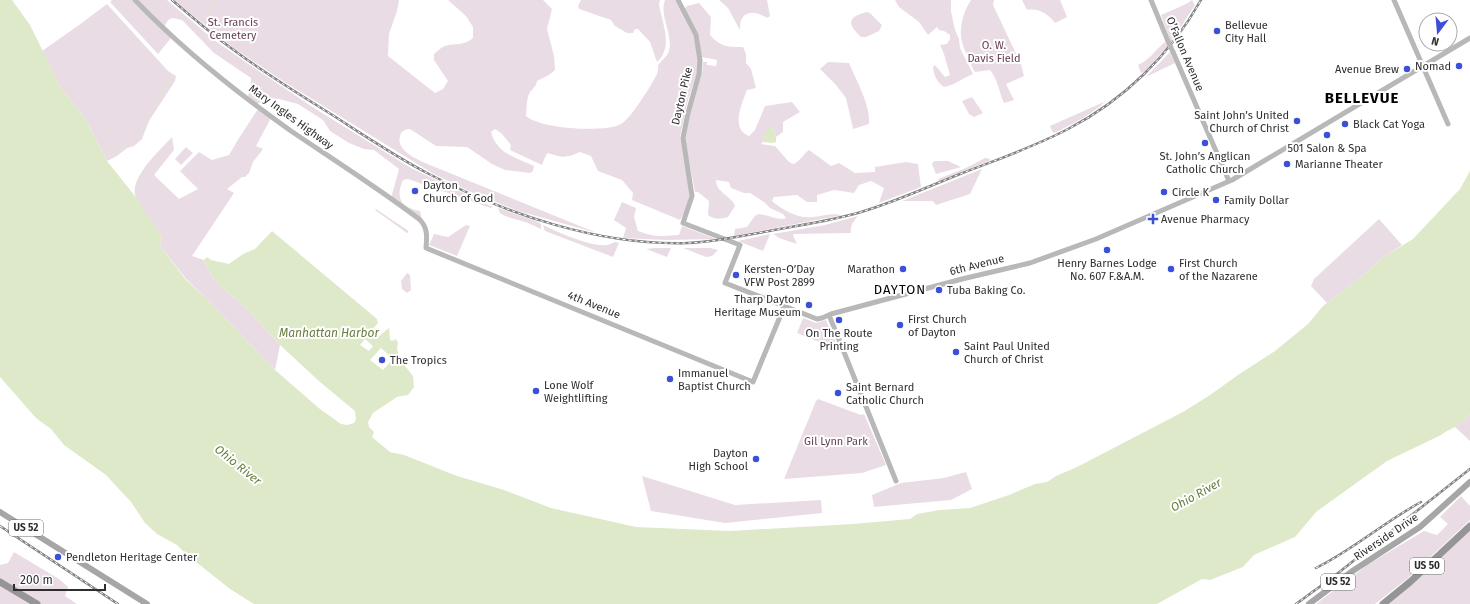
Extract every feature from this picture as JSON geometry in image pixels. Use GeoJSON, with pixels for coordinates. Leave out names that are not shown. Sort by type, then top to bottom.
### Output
{"type":"FeatureCollection","features":[{"type":"Feature","properties":{"kind":"highway","name":"US 50"},"geometry":{"type":"LineString","coordinates":[[1383,604],[1410,582],[1470,526]]}},
{"type":"Feature","properties":{"kind":"highway"},"geometry":{"type":"LineString","coordinates":[[0,582],[37,604]]}},
{"type":"Feature","properties":{"kind":"main road","name":"Riverside Drive"},"geometry":{"type":"LineString","coordinates":[[1309,604],[1354,570],[1420,527],[1470,482]]}},
{"type":"Feature","properties":{"kind":"main road","name":"US 52"},"geometry":{"type":"LineString","coordinates":[[0,512],[147,604]]}},
{"type":"Feature","properties":{"kind":"street","name":"Mary Ingles Highway"},"geometry":{"type":"LineString","coordinates":[[136,0],[174,39],[227,83],[290,130],[419,218],[427,231],[426,248]]}},
{"type":"Feature","properties":{"kind":"street","name":"Dayton Pike"},"geometry":{"type":"LineString","coordinates":[[678,0],[696,35],[700,60],[699,74],[688,113],[683,138],[692,196],[683,223],[740,245],[725,283]]}},
{"type":"Feature","properties":{"kind":"street","name":"O’Fallon Avenue"},"geometry":{"type":"LineString","coordinates":[[1151,0],[1229,181]]}},
{"type":"Feature","properties":{"kind":"street"},"geometry":{"type":"LineString","coordinates":[[1394,0],[1448,124]]}},
{"type":"Feature","properties":{"kind":"street","name":"6th Avenue"},"geometry":{"type":"LineString","coordinates":[[725,283],[814,319],[955,281],[1030,263],[1096,239],[1229,181],[1470,38]]}},
{"type":"Feature","properties":{"kind":"street","name":"4th Avenue"},"geometry":{"type":"LineString","coordinates":[[426,248],[753,382],[784,307]]}},
{"type":"Feature","properties":{"kind":"street"},"geometry":{"type":"LineString","coordinates":[[829,315],[896,481]]}},
{"type":"Feature","properties":{"kind":"green space"},"geometry":{"type":"Polygon","coordinates":[[[112,0],[133,0],[171,38],[158,54],[110,2],[112,0]]]}},
{"type":"Feature","properties":{"kind":"green space"},"geometry":{"type":"Polygon","coordinates":[[[137,0],[167,0],[214,40],[314,108],[411,168],[493,207],[491,208],[408,179],[403,180],[400,192],[401,201],[404,205],[413,210],[420,211],[422,220],[391,198],[399,169],[374,150],[364,149],[349,143],[330,131],[323,120],[298,104],[269,98],[257,104],[248,97],[251,78],[214,53],[182,20],[173,18],[168,20],[164,28],[137,0]]]}},
{"type":"Feature","properties":{"kind":"green space","name":"St. Francis Cemetery"},"geometry":{"type":"Polygon","coordinates":[[[174,0],[398,0],[397,11],[389,34],[388,56],[435,93],[443,89],[448,81],[434,60],[434,54],[441,48],[470,41],[473,38],[473,27],[466,16],[448,0],[543,0],[552,9],[547,29],[554,56],[555,70],[537,81],[530,92],[527,101],[526,116],[545,124],[558,127],[587,129],[613,127],[621,124],[629,116],[651,85],[657,74],[659,64],[669,51],[670,44],[664,12],[665,0],[675,0],[694,37],[698,56],[698,70],[688,100],[680,137],[690,190],[686,209],[680,220],[632,200],[633,193],[622,180],[598,171],[591,156],[580,152],[564,157],[548,153],[542,165],[510,150],[511,145],[501,133],[495,129],[491,132],[497,145],[502,150],[534,166],[533,171],[530,173],[505,170],[492,164],[467,147],[436,146],[410,129],[402,132],[400,136],[401,145],[407,153],[416,159],[597,233],[518,211],[471,192],[432,173],[286,83],[235,49],[174,0]]]}},
{"type":"Feature","properties":{"kind":"green space"},"geometry":{"type":"Polygon","coordinates":[[[581,0],[660,0],[659,4],[666,34],[665,49],[662,56],[657,62],[650,42],[638,29],[635,29],[633,33],[627,33],[615,26],[611,20],[579,9],[578,6],[581,0]]]}},
{"type":"Feature","properties":{"kind":"green space"},"geometry":{"type":"Polygon","coordinates":[[[719,0],[767,0],[770,16],[767,18],[757,13],[744,15],[740,24],[740,30],[728,8],[719,0]]]}},
{"type":"Feature","properties":{"kind":"green space"},"geometry":{"type":"Polygon","coordinates":[[[895,0],[951,0],[951,11],[960,48],[973,74],[952,85],[942,86],[936,78],[933,67],[935,65],[945,77],[950,75],[940,45],[947,44],[950,39],[950,35],[939,30],[937,27],[928,35],[919,22],[899,7],[895,0]]]}},
{"type":"Feature","properties":{"kind":"green space","name":"O. W. Davis Field"},"geometry":{"type":"Polygon","coordinates":[[[971,0],[994,0],[993,5],[1021,64],[1024,76],[1006,84],[1014,100],[1004,103],[997,82],[990,70],[975,72],[972,67],[961,37],[964,13],[971,0]]]}},
{"type":"Feature","properties":{"kind":"green space"},"geometry":{"type":"Polygon","coordinates":[[[1022,0],[1060,0],[1067,17],[1055,23],[1043,12],[1027,10],[1022,0]]]}},
{"type":"Feature","properties":{"kind":"green space"},"geometry":{"type":"Polygon","coordinates":[[[1192,0],[1195,5],[1171,42],[1161,15],[1192,0]]]}},
{"type":"Feature","properties":{"kind":"green space"},"geometry":{"type":"Polygon","coordinates":[[[699,3],[711,17],[710,35],[725,46],[743,47],[746,54],[746,63],[751,69],[756,88],[747,90],[740,109],[739,122],[743,133],[749,136],[755,130],[765,106],[792,102],[800,112],[783,122],[783,132],[776,137],[773,128],[763,138],[763,142],[761,144],[775,146],[789,162],[793,164],[798,162],[809,150],[831,166],[839,163],[855,173],[875,172],[875,167],[906,162],[918,164],[921,187],[879,203],[884,188],[871,181],[859,185],[854,193],[834,190],[817,195],[817,202],[807,202],[797,195],[774,197],[772,201],[781,208],[802,217],[817,217],[831,214],[842,215],[734,236],[735,229],[747,227],[755,216],[761,214],[778,219],[786,218],[783,214],[770,208],[750,193],[744,193],[731,188],[729,182],[716,180],[721,191],[735,206],[728,217],[718,219],[708,215],[709,201],[698,192],[695,192],[685,140],[690,113],[702,72],[703,62],[707,62],[707,65],[716,66],[717,60],[702,57],[697,34],[684,9],[687,6],[699,3]]]}},
{"type":"Feature","properties":{"kind":"green space"},"geometry":{"type":"Polygon","coordinates":[[[107,4],[168,71],[176,76],[175,81],[149,121],[142,139],[134,146],[127,148],[117,156],[107,161],[85,118],[61,88],[42,51],[107,4]]]}},
{"type":"Feature","properties":{"kind":"green space"},"geometry":{"type":"Polygon","coordinates":[[[867,12],[870,13],[882,25],[879,31],[866,37],[861,37],[851,25],[851,22],[856,16],[867,12]]]}},
{"type":"Feature","properties":{"kind":"green space"},"geometry":{"type":"Polygon","coordinates":[[[1165,42],[1168,46],[1144,72],[1141,73],[1138,65],[1150,57],[1165,42]]]}},
{"type":"Feature","properties":{"kind":"green space"},"geometry":{"type":"Polygon","coordinates":[[[1170,52],[1175,63],[1146,77],[1170,52]]]}},
{"type":"Feature","properties":{"kind":"green space"},"geometry":{"type":"Polygon","coordinates":[[[828,62],[849,63],[868,109],[869,124],[853,129],[846,98],[836,85],[820,69],[828,62]]]}},
{"type":"Feature","properties":{"kind":"green space"},"geometry":{"type":"Polygon","coordinates":[[[972,97],[983,113],[974,117],[969,114],[962,101],[972,97]]]}},
{"type":"Feature","properties":{"kind":"green space"},"geometry":{"type":"Polygon","coordinates":[[[1104,102],[1095,110],[1053,133],[1050,126],[1104,102]]]}},
{"type":"Feature","properties":{"kind":"green space"},"geometry":{"type":"Polygon","coordinates":[[[258,109],[271,118],[256,146],[263,149],[253,162],[249,173],[227,189],[234,193],[192,256],[204,260],[213,279],[248,310],[280,345],[275,370],[187,280],[160,246],[162,237],[135,195],[137,180],[142,172],[154,156],[172,137],[174,150],[154,175],[179,199],[198,189],[180,171],[199,152],[212,160],[229,155],[258,109]]]}},
{"type":"Feature","properties":{"kind":"green space"},"geometry":{"type":"Polygon","coordinates":[[[186,147],[193,153],[181,165],[175,159],[186,147]]]}},
{"type":"Feature","properties":{"kind":"green space"},"geometry":{"type":"Polygon","coordinates":[[[985,158],[991,160],[939,181],[938,179],[966,168],[985,158]]]}},
{"type":"Feature","properties":{"kind":"green space"},"geometry":{"type":"Polygon","coordinates":[[[934,161],[948,161],[961,167],[936,174],[932,164],[934,161]]]}},
{"type":"Feature","properties":{"kind":"green space"},"geometry":{"type":"Polygon","coordinates":[[[982,169],[970,194],[936,205],[933,201],[902,201],[982,169]]]}},
{"type":"Feature","properties":{"kind":"green space"},"geometry":{"type":"Polygon","coordinates":[[[622,202],[636,208],[634,217],[638,231],[654,236],[679,235],[682,226],[716,239],[666,240],[623,238],[626,228],[614,220],[622,202]]]}},
{"type":"Feature","properties":{"kind":"green space"},"geometry":{"type":"Polygon","coordinates":[[[498,208],[536,221],[541,224],[541,229],[528,223],[505,216],[500,213],[498,208]]]}},
{"type":"Feature","properties":{"kind":"green space"},"geometry":{"type":"Polygon","coordinates":[[[376,209],[409,232],[407,233],[375,210],[376,209]]]}},
{"type":"Feature","properties":{"kind":"green space"},"geometry":{"type":"Polygon","coordinates":[[[858,216],[852,224],[851,233],[794,234],[793,235],[797,244],[779,238],[773,234],[825,225],[858,216]]]}},
{"type":"Feature","properties":{"kind":"green space"},"geometry":{"type":"Polygon","coordinates":[[[1379,219],[1402,245],[1385,256],[1361,277],[1327,303],[1311,286],[1314,279],[1379,219]]]}},
{"type":"Feature","properties":{"kind":"green space"},"geometry":{"type":"Polygon","coordinates":[[[466,225],[470,226],[457,256],[429,245],[434,234],[448,237],[466,225]]]}},
{"type":"Feature","properties":{"kind":"green space"},"geometry":{"type":"Polygon","coordinates":[[[543,225],[565,235],[592,244],[606,245],[615,242],[619,243],[613,257],[545,231],[543,225]]]}},
{"type":"Feature","properties":{"kind":"green space"},"geometry":{"type":"Polygon","coordinates":[[[770,234],[763,251],[738,241],[770,234]]]}},
{"type":"Feature","properties":{"kind":"green space"},"geometry":{"type":"Polygon","coordinates":[[[671,248],[667,257],[646,249],[671,248]]]}},
{"type":"Feature","properties":{"kind":"green space"},"geometry":{"type":"Polygon","coordinates":[[[683,248],[710,248],[718,250],[712,256],[706,257],[683,248]]]}},
{"type":"Feature","properties":{"kind":"green space"},"geometry":{"type":"Polygon","coordinates":[[[407,273],[410,275],[411,290],[407,293],[402,289],[401,281],[407,273]]]}},
{"type":"Feature","properties":{"kind":"green space"},"geometry":{"type":"Polygon","coordinates":[[[803,318],[816,323],[826,320],[839,350],[797,333],[803,318]]]}},
{"type":"Feature","properties":{"kind":"green space","name":"Gil Lynn Park"},"geometry":{"type":"Polygon","coordinates":[[[818,399],[861,415],[864,414],[886,465],[862,473],[784,479],[818,399]]]}},
{"type":"Feature","properties":{"kind":"green space"},"geometry":{"type":"Polygon","coordinates":[[[1470,415],[1470,441],[1455,427],[1470,415]]]}},
{"type":"Feature","properties":{"kind":"green space"},"geometry":{"type":"Polygon","coordinates":[[[966,472],[972,489],[951,500],[874,507],[872,495],[901,483],[944,478],[966,472]]]}},
{"type":"Feature","properties":{"kind":"green space"},"geometry":{"type":"Polygon","coordinates":[[[642,476],[735,505],[821,500],[822,513],[725,523],[651,511],[642,476]]]}},
{"type":"Feature","properties":{"kind":"green space"},"geometry":{"type":"Polygon","coordinates":[[[1461,496],[1470,506],[1470,520],[1407,579],[1375,604],[1316,604],[1367,565],[1424,531],[1437,535],[1448,524],[1440,517],[1461,496]]]}},
{"type":"Feature","properties":{"kind":"green space"},"geometry":{"type":"Polygon","coordinates":[[[1470,526],[1470,604],[1383,604],[1470,526]]]}},
{"type":"Feature","properties":{"kind":"green space"},"geometry":{"type":"Polygon","coordinates":[[[14,552],[59,579],[68,587],[65,596],[77,604],[0,604],[0,565],[8,563],[14,552]]]}},
{"type":"Feature","properties":{"kind":"water"},"geometry":{"type":"Polygon","coordinates":[[[0,0],[12,0],[30,25],[61,88],[85,118],[107,161],[135,196],[162,237],[160,246],[186,280],[205,297],[275,370],[320,409],[341,424],[347,425],[354,423],[356,419],[355,411],[320,382],[280,345],[248,310],[213,279],[204,260],[207,257],[211,260],[229,264],[243,254],[255,249],[272,231],[377,319],[378,323],[371,331],[378,337],[389,328],[390,340],[392,341],[396,339],[398,343],[397,348],[399,358],[413,376],[414,387],[408,395],[397,397],[373,413],[368,422],[369,427],[374,432],[372,437],[390,452],[404,455],[457,476],[504,490],[551,508],[636,527],[730,531],[910,519],[917,514],[940,510],[970,508],[1009,495],[1035,484],[1047,482],[1056,476],[1077,467],[1183,412],[1275,351],[1308,324],[1323,306],[1361,277],[1385,256],[1413,239],[1460,189],[1470,171],[1470,415],[1455,427],[1441,435],[1387,461],[1316,512],[1295,537],[1254,555],[1243,567],[1210,580],[1202,579],[1157,604],[254,604],[230,589],[177,545],[157,534],[145,523],[131,502],[106,475],[64,445],[51,429],[36,418],[0,377],[0,0]]]}},
{"type":"Feature","properties":{"kind":"water"},"geometry":{"type":"Polygon","coordinates":[[[768,128],[773,128],[776,142],[763,142],[763,138],[768,128]]]}},
{"type":"Feature","properties":{"kind":"pier"},"geometry":{"type":"Polygon","coordinates":[[[365,339],[373,346],[369,351],[360,345],[365,339]]]}},
{"type":"Feature","properties":{"kind":"pier","name":"The Tropics"},"geometry":{"type":"Polygon","coordinates":[[[381,348],[393,359],[383,370],[370,360],[381,348]]]}},
{"type":"Feature","properties":{"kind":"waterway"},"geometry":{"type":"LineString","coordinates":[[205,18],[216,0]]}},
{"type":"Feature","properties":{"kind":"waterway"},"geometry":{"type":"LineString","coordinates":[[103,155],[120,147],[142,127],[172,75]]}},
{"type":"Feature","properties":{"kind":"railway"},"geometry":{"type":"LineString","coordinates":[[172,0],[243,57],[269,75],[429,174],[490,202],[554,225],[621,239],[655,243],[688,243],[739,237],[850,215],[899,199],[1042,142],[1089,117],[1127,90],[1144,74],[1175,39],[1201,0]]}},
{"type":"Feature","properties":{"kind":"railway"},"geometry":{"type":"LineString","coordinates":[[1296,604],[1333,577],[1470,469]]}},
{"type":"Feature","properties":{"kind":"railway"},"geometry":{"type":"LineString","coordinates":[[1316,568],[1343,553],[1394,518],[1421,502]]}},
{"type":"Feature","properties":{"kind":"railway"},"geometry":{"type":"LineString","coordinates":[[0,526],[118,604]]}},
{"type":"Feature","properties":{"kind":"place","name":"Bellevue City Hall"},"geometry":{"type":"Point","coordinates":[1217,31]}},
{"type":"Feature","properties":{"kind":"place","name":"Nomad"},"geometry":{"type":"Point","coordinates":[1459,66]}},
{"type":"Feature","properties":{"kind":"place","name":"Avenue Brew"},"geometry":{"type":"Point","coordinates":[1407,69]}},
{"type":"Feature","properties":{"kind":"place","name":"Saint John’s United Church of Christ"},"geometry":{"type":"Point","coordinates":[1297,121]}},
{"type":"Feature","properties":{"kind":"place","name":"Black Cat Yoga"},"geometry":{"type":"Point","coordinates":[1345,124]}},
{"type":"Feature","properties":{"kind":"place","name":"501 Salon & Spa"},"geometry":{"type":"Point","coordinates":[1327,135]}},
{"type":"Feature","properties":{"kind":"place","name":"St. John’s Anglican Catholic Church"},"geometry":{"type":"Point","coordinates":[1205,143]}},
{"type":"Feature","properties":{"kind":"place","name":"Marianne Theater"},"geometry":{"type":"Point","coordinates":[1287,164]}},
{"type":"Feature","properties":{"kind":"place","name":"Dayton Church of God"},"geometry":{"type":"Point","coordinates":[415,191]}},
{"type":"Feature","properties":{"kind":"place","name":"Circle K"},"geometry":{"type":"Point","coordinates":[1164,192]}},
{"type":"Feature","properties":{"kind":"place","name":"Family Dollar"},"geometry":{"type":"Point","coordinates":[1216,200]}},
{"type":"Feature","properties":{"kind":"place","name":"Avenue Pharmacy"},"geometry":{"type":"Point","coordinates":[1153,219]}},
{"type":"Feature","properties":{"kind":"place","name":"Henry Barnes Lodge No. 607 F.&A.M."},"geometry":{"type":"Point","coordinates":[1107,250]}},
{"type":"Feature","properties":{"kind":"place","name":"Marathon"},"geometry":{"type":"Point","coordinates":[903,269]}},
{"type":"Feature","properties":{"kind":"place","name":"First Church of the Nazarene"},"geometry":{"type":"Point","coordinates":[1171,269]}},
{"type":"Feature","properties":{"kind":"place","name":"Kersten-O’Day VFW Post 2899"},"geometry":{"type":"Point","coordinates":[736,275]}},
{"type":"Feature","properties":{"kind":"place","name":"Tuba Baking Co."},"geometry":{"type":"Point","coordinates":[939,290]}},
{"type":"Feature","properties":{"kind":"place","name":"Tharp Dayton Heritage Museum"},"geometry":{"type":"Point","coordinates":[809,305]}},
{"type":"Feature","properties":{"kind":"place","name":"On The Route Printing"},"geometry":{"type":"Point","coordinates":[839,320]}},
{"type":"Feature","properties":{"kind":"place","name":"First Church of Dayton"},"geometry":{"type":"Point","coordinates":[900,325]}},
{"type":"Feature","properties":{"kind":"place","name":"Saint Paul United Church of Christ"},"geometry":{"type":"Point","coordinates":[956,352]}},
{"type":"Feature","properties":{"kind":"place","name":"The Tropics"},"geometry":{"type":"Point","coordinates":[382,360]}},
{"type":"Feature","properties":{"kind":"place","name":"Immanuel Baptist Church"},"geometry":{"type":"Point","coordinates":[670,379]}},
{"type":"Feature","properties":{"kind":"place","name":"Lone Wolf Weightlifting"},"geometry":{"type":"Point","coordinates":[536,391]}},
{"type":"Feature","properties":{"kind":"place","name":"Saint Bernard Catholic Church"},"geometry":{"type":"Point","coordinates":[838,393]}},
{"type":"Feature","properties":{"kind":"place","name":"Dayton High School"},"geometry":{"type":"Point","coordinates":[756,459]}},
{"type":"Feature","properties":{"kind":"place","name":"Pendleton Heritage Center"},"geometry":{"type":"Point","coordinates":[58,557]}},
{"type":"Feature","properties":{"kind":"district","name":"BELLEVUE"},"geometry":{"type":"Point","coordinates":[1362,98]}},
{"type":"Feature","properties":{"kind":"district","name":"DAYTON"},"geometry":{"type":"Point","coordinates":[900,289]}},
{"type":"Feature","properties":{"kind":"water label","name":"Manhattan Harbor"},"geometry":{"type":"Point","coordinates":[329,333]}},
{"type":"Feature","properties":{"kind":"water label","name":"Ohio River"},"geometry":{"type":"Point","coordinates":[238,465]}},
{"type":"Feature","properties":{"kind":"water label","name":"Ohio River"},"geometry":{"type":"Point","coordinates":[1196,495]}}]}
